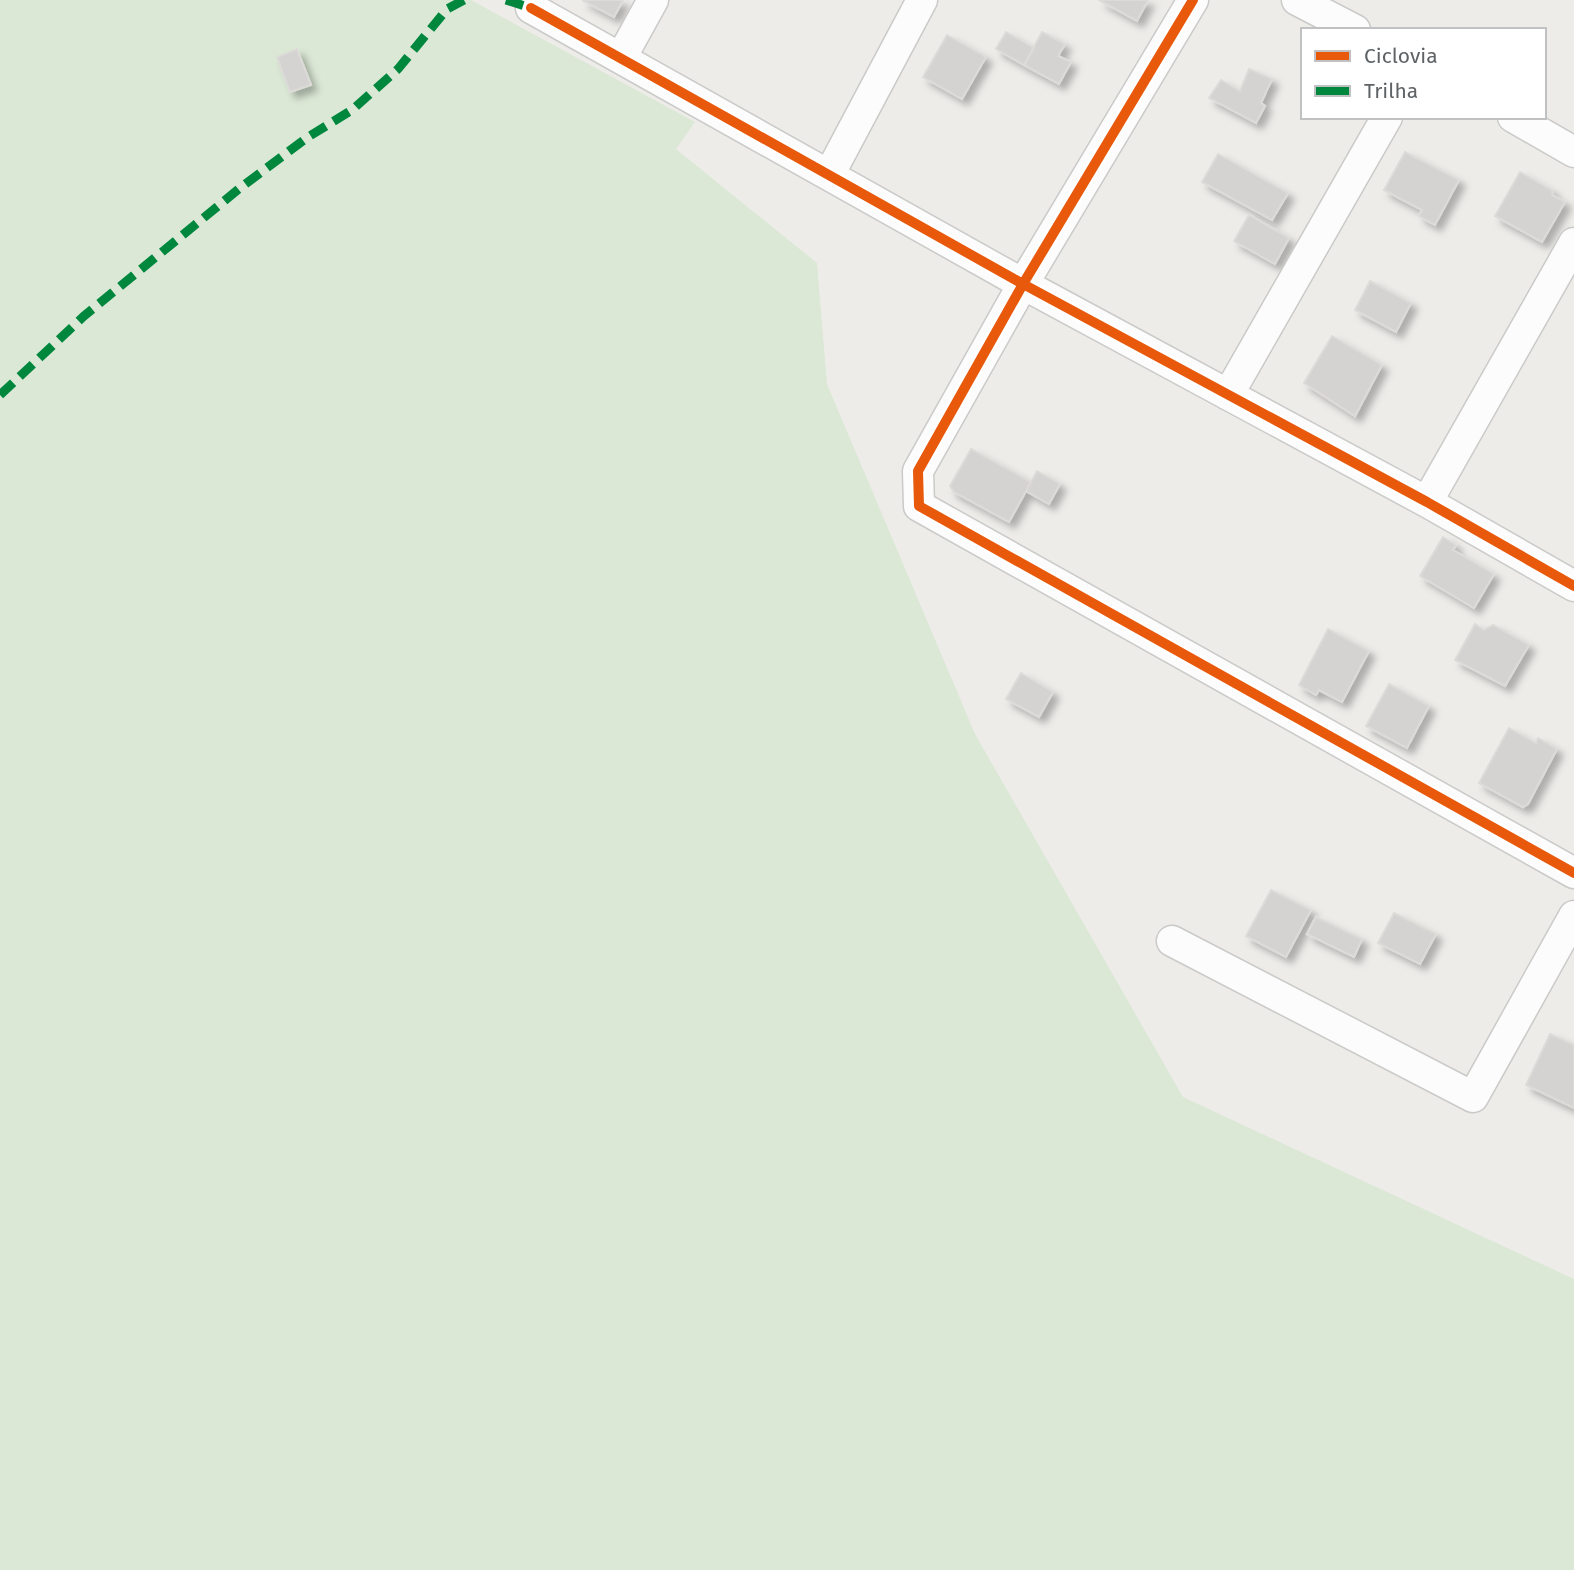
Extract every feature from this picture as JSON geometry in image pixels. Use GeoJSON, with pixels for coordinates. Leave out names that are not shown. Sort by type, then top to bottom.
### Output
{"type":"FeatureCollection","features":[{"type":"Feature","properties":{"kind":"street"},"geometry":{"type":"LineString","coordinates":[[621,58],[653,0]]}},
{"type":"Feature","properties":{"kind":"street"},"geometry":{"type":"LineString","coordinates":[[829,175],[922,0]]}},
{"type":"Feature","properties":{"kind":"street"},"geometry":{"type":"LineString","coordinates":[[1193,0],[1023,284],[918,471],[919,506],[1574,873]]}},
{"type":"Feature","properties":{"kind":"street"},"geometry":{"type":"LineString","coordinates":[[1297,0],[1351,28]]}},
{"type":"Feature","properties":{"kind":"street"},"geometry":{"type":"LineString","coordinates":[[531,8],[1023,284],[1427,502],[1574,586]]}},
{"type":"Feature","properties":{"kind":"street"},"geometry":{"type":"LineString","coordinates":[[1228,395],[1386,119]]}},
{"type":"Feature","properties":{"kind":"street"},"geometry":{"type":"LineString","coordinates":[[1516,119],[1574,152]]}},
{"type":"Feature","properties":{"kind":"street"},"geometry":{"type":"LineString","coordinates":[[1427,502],[1574,243]]}},
{"type":"Feature","properties":{"kind":"street"},"geometry":{"type":"LineString","coordinates":[[1172,941],[1472,1097],[1574,916]]}},
{"type":"Feature","properties":{"kind":"green space"},"geometry":{"type":"Polygon","coordinates":[[[0,0],[471,0],[695,122],[676,149],[817,263],[827,384],[975,734],[1183,1097],[1574,1279],[1574,1570],[0,1570],[0,0]]]}},
{"type":"Feature","properties":{"kind":"building"},"geometry":{"type":"Polygon","coordinates":[[[582,0],[623,0],[614,17],[582,0]]]}},
{"type":"Feature","properties":{"kind":"building"},"geometry":{"type":"Polygon","coordinates":[[[1099,0],[1148,0],[1137,21],[1099,0]]]}},
{"type":"Feature","properties":{"kind":"building"},"geometry":{"type":"Polygon","coordinates":[[[1006,32],[1034,48],[1024,65],[996,49],[1006,32]]]}},
{"type":"Feature","properties":{"kind":"building"},"geometry":{"type":"Polygon","coordinates":[[[1042,32],[1065,44],[1058,56],[1071,62],[1059,84],[1024,65],[1042,32]]]}},
{"type":"Feature","properties":{"kind":"building"},"geometry":{"type":"Polygon","coordinates":[[[947,35],[986,57],[962,99],[923,77],[947,35]]]}},
{"type":"Feature","properties":{"kind":"building"},"geometry":{"type":"Polygon","coordinates":[[[297,49],[311,85],[290,92],[277,57],[297,49]]]}},
{"type":"Feature","properties":{"kind":"building"},"geometry":{"type":"Polygon","coordinates":[[[1249,69],[1272,79],[1261,103],[1265,106],[1256,123],[1209,98],[1221,80],[1240,91],[1249,69]]]}},
{"type":"Feature","properties":{"kind":"building"},"geometry":{"type":"Polygon","coordinates":[[[1405,152],[1459,180],[1435,225],[1419,216],[1422,210],[1384,190],[1405,152]]]}},
{"type":"Feature","properties":{"kind":"building"},"geometry":{"type":"Polygon","coordinates":[[[1218,154],[1288,193],[1272,220],[1202,182],[1218,154]]]}},
{"type":"Feature","properties":{"kind":"building"},"geometry":{"type":"Polygon","coordinates":[[[1520,172],[1553,191],[1552,195],[1565,202],[1542,242],[1495,216],[1520,172]]]}},
{"type":"Feature","properties":{"kind":"building"},"geometry":{"type":"Polygon","coordinates":[[[1249,215],[1289,238],[1275,264],[1234,241],[1249,215]]]}},
{"type":"Feature","properties":{"kind":"building"},"geometry":{"type":"Polygon","coordinates":[[[1370,281],[1411,303],[1396,332],[1355,310],[1370,281]]]}},
{"type":"Feature","properties":{"kind":"building"},"geometry":{"type":"Polygon","coordinates":[[[1332,336],[1382,365],[1355,416],[1304,383],[1332,336]]]}},
{"type":"Feature","properties":{"kind":"building"},"geometry":{"type":"Polygon","coordinates":[[[971,449],[1031,482],[1009,522],[954,492],[950,486],[971,449]]]}},
{"type":"Feature","properties":{"kind":"building"},"geometry":{"type":"Polygon","coordinates":[[[1037,471],[1060,484],[1049,504],[1026,491],[1037,471]]]}},
{"type":"Feature","properties":{"kind":"building"},"geometry":{"type":"Polygon","coordinates":[[[1443,537],[1456,545],[1453,550],[1494,574],[1474,608],[1420,576],[1443,537]]]}},
{"type":"Feature","properties":{"kind":"building"},"geometry":{"type":"Polygon","coordinates":[[[1475,624],[1484,630],[1493,625],[1529,645],[1505,686],[1455,660],[1475,624]]]}},
{"type":"Feature","properties":{"kind":"building"},"geometry":{"type":"Polygon","coordinates":[[[1328,629],[1369,651],[1342,702],[1319,690],[1316,695],[1299,685],[1328,629]]]}},
{"type":"Feature","properties":{"kind":"building"},"geometry":{"type":"Polygon","coordinates":[[[1021,673],[1053,692],[1039,717],[1006,699],[1021,673]]]}},
{"type":"Feature","properties":{"kind":"building"},"geometry":{"type":"Polygon","coordinates":[[[1389,684],[1429,706],[1407,748],[1366,726],[1389,684]]]}},
{"type":"Feature","properties":{"kind":"building"},"geometry":{"type":"Polygon","coordinates":[[[1509,728],[1536,743],[1538,738],[1557,749],[1528,804],[1523,807],[1479,783],[1509,728]]]}},
{"type":"Feature","properties":{"kind":"building"},"geometry":{"type":"Polygon","coordinates":[[[1271,890],[1311,910],[1286,957],[1246,936],[1271,890]]]}},
{"type":"Feature","properties":{"kind":"building"},"geometry":{"type":"Polygon","coordinates":[[[1394,913],[1436,934],[1420,964],[1378,943],[1394,913]]]}},
{"type":"Feature","properties":{"kind":"building"},"geometry":{"type":"Polygon","coordinates":[[[1316,917],[1362,939],[1354,957],[1307,934],[1316,917]]]}},
{"type":"Feature","properties":{"kind":"building"},"geometry":{"type":"Polygon","coordinates":[[[1550,1034],[1574,1045],[1574,1108],[1526,1085],[1550,1034]]]}},
{"type":"Feature","properties":{"kind":"marked path"},"geometry":{"type":"LineString","coordinates":[[0,395],[84,316],[240,188],[308,137],[352,110],[398,69],[447,9],[464,0]]}},
{"type":"Feature","properties":{"kind":"marked path"},"geometry":{"type":"LineString","coordinates":[[506,0],[531,8]]}},
{"type":"Feature","properties":{"kind":"cycle path"},"geometry":{"type":"LineString","coordinates":[[1193,0],[1023,284],[918,471],[919,506],[1574,873]]}},
{"type":"Feature","properties":{"kind":"cycle path"},"geometry":{"type":"LineString","coordinates":[[531,8],[1023,284],[1427,502],[1574,586]]}}]}
